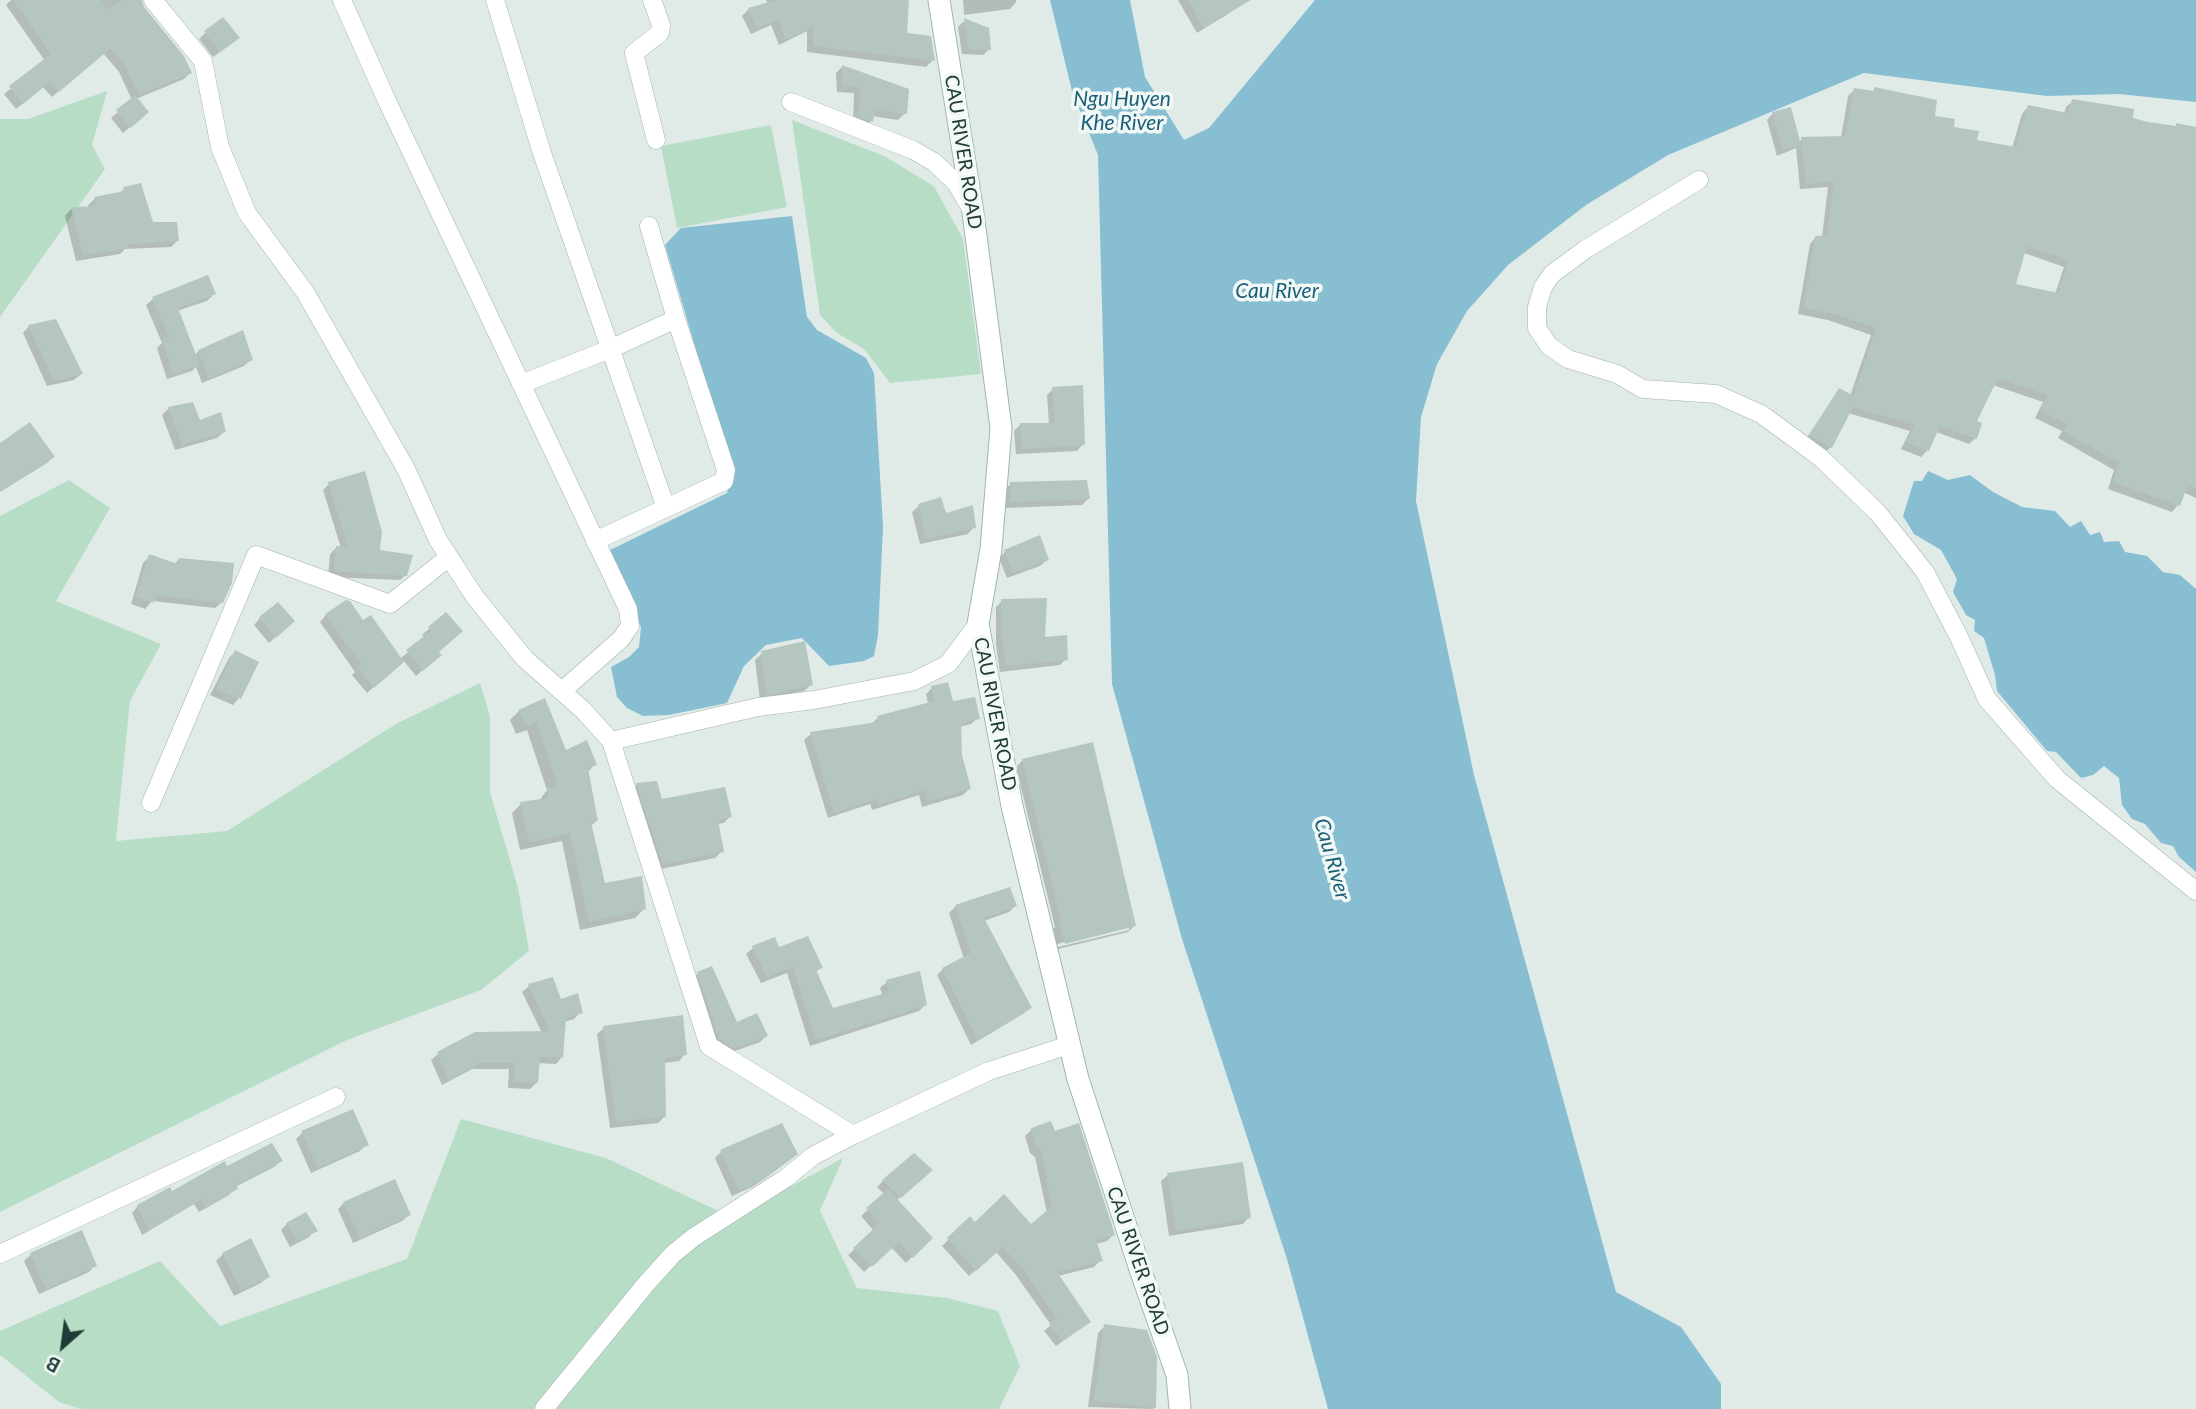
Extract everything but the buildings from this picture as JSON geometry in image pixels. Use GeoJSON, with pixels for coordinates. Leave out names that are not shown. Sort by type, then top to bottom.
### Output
{"type":"FeatureCollection","features":[{"type":"Feature","properties":{"kind":"main road","name":"CAU RIVER ROAD"},"geometry":{"type":"LineString","coordinates":[[939,0],[973,213],[1001,428],[991,549],[978,624],[1012,806],[1069,1045],[1140,1269],[1177,1375],[1180,1409]]}},
{"type":"Feature","properties":{"kind":"street"},"geometry":{"type":"LineString","coordinates":[[153,0],[203,61],[220,147],[247,213],[305,292],[406,469],[438,540],[475,597],[525,659],[583,710],[611,741],[709,1046],[853,1135]]}},
{"type":"Feature","properties":{"kind":"street"},"geometry":{"type":"LineString","coordinates":[[342,0],[387,101],[628,610],[630,626],[621,639],[562,691]]}},
{"type":"Feature","properties":{"kind":"street"},"geometry":{"type":"LineString","coordinates":[[495,0],[542,153],[666,508]]}},
{"type":"Feature","properties":{"kind":"street"},"geometry":{"type":"LineString","coordinates":[[652,0],[661,25],[660,33],[634,53],[656,140]]}},
{"type":"Feature","properties":{"kind":"street"},"geometry":{"type":"LineString","coordinates":[[791,102],[913,150],[934,162],[956,183],[973,213]]}},
{"type":"Feature","properties":{"kind":"street"},"geometry":{"type":"LineString","coordinates":[[1699,180],[1597,242],[1552,274],[1543,287],[1537,307],[1537,328],[1549,346],[1568,359],[1617,374],[1643,389],[1716,394],[1761,414],[1821,458],[1878,513],[1925,572],[1987,699],[2057,779],[2196,891]]}},
{"type":"Feature","properties":{"kind":"street"},"geometry":{"type":"LineString","coordinates":[[596,541],[724,481],[726,470],[676,319],[649,226]]}},
{"type":"Feature","properties":{"kind":"street"},"geometry":{"type":"LineString","coordinates":[[521,384],[610,349],[676,319]]}},
{"type":"Feature","properties":{"kind":"street"},"geometry":{"type":"LineString","coordinates":[[151,803],[256,555],[390,604],[449,557]]}},
{"type":"Feature","properties":{"kind":"street"},"geometry":{"type":"LineString","coordinates":[[611,741],[758,707],[914,681],[947,664],[978,624]]}},
{"type":"Feature","properties":{"kind":"street"},"geometry":{"type":"LineString","coordinates":[[544,1409],[607,1330],[673,1254],[694,1237],[786,1178],[813,1156],[853,1135],[989,1072],[1069,1045]]}},
{"type":"Feature","properties":{"kind":"street"},"geometry":{"type":"LineString","coordinates":[[0,1254],[336,1097]]}},
{"type":"Feature","properties":{"kind":"green space"},"geometry":{"type":"Polygon","coordinates":[[[107,91],[92,145],[105,169],[0,317],[0,119],[28,119],[107,91]]]}},
{"type":"Feature","properties":{"kind":"green space"},"geometry":{"type":"Polygon","coordinates":[[[792,120],[884,156],[934,186],[963,239],[981,374],[890,383],[864,349],[837,333],[820,315],[792,120]]]}},
{"type":"Feature","properties":{"kind":"green space"},"geometry":{"type":"Polygon","coordinates":[[[771,125],[787,207],[677,228],[661,146],[771,125]]]}},
{"type":"Feature","properties":{"kind":"green space"},"geometry":{"type":"Polygon","coordinates":[[[69,480],[110,508],[56,601],[161,644],[130,701],[116,841],[227,831],[396,724],[480,683],[490,716],[490,792],[518,888],[529,951],[481,990],[347,1040],[0,1212],[0,516],[69,480]]]}},
{"type":"Feature","properties":{"kind":"green space"},"geometry":{"type":"Polygon","coordinates":[[[461,1119],[606,1158],[733,1218],[843,1158],[820,1211],[857,1288],[947,1298],[998,1311],[1020,1366],[999,1409],[81,1409],[59,1402],[0,1355],[0,1331],[160,1261],[220,1326],[407,1259],[461,1119]]]}},
{"type":"Feature","properties":{"kind":"water","name":"Cau River"},"geometry":{"type":"Polygon","coordinates":[[[1050,0],[1130,0],[1145,77],[1184,140],[1209,128],[1315,0],[2196,0],[2196,102],[2119,94],[2047,96],[1864,73],[1668,155],[1586,205],[1508,265],[1467,311],[1437,364],[1421,417],[1416,501],[1474,775],[1616,1292],[1681,1327],[1721,1384],[1721,1409],[1328,1409],[1287,1259],[1182,939],[1112,684],[1098,155],[1072,91],[1050,0]]]}},
{"type":"Feature","properties":{"kind":"water"},"geometry":{"type":"Polygon","coordinates":[[[792,216],[807,317],[817,330],[866,358],[874,373],[883,527],[878,635],[874,656],[864,661],[829,666],[802,638],[766,645],[744,666],[727,703],[669,715],[643,716],[627,708],[617,697],[611,667],[629,657],[639,647],[641,627],[608,551],[727,493],[732,471],[665,245],[681,228],[792,216]]]}},
{"type":"Feature","properties":{"kind":"water"},"geometry":{"type":"Polygon","coordinates":[[[1928,471],[1948,480],[1970,475],[1993,492],[2022,507],[2055,511],[2070,527],[2081,521],[2090,535],[2100,532],[2104,542],[2119,541],[2125,552],[2147,556],[2163,572],[2180,575],[2196,589],[2196,872],[2179,857],[2173,846],[2161,843],[2145,824],[2132,819],[2122,805],[2119,778],[2104,766],[2093,775],[2081,778],[2056,752],[2047,751],[1997,691],[1984,638],[1974,631],[1975,620],[1966,615],[1953,592],[1957,579],[1941,550],[1914,534],[1903,516],[1914,481],[1922,481],[1928,471]]]}},
{"type":"Feature","properties":{"kind":"water label","name":"Ngu Huyen Khe River"},"geometry":{"type":"Point","coordinates":[1122,111]}}]}
